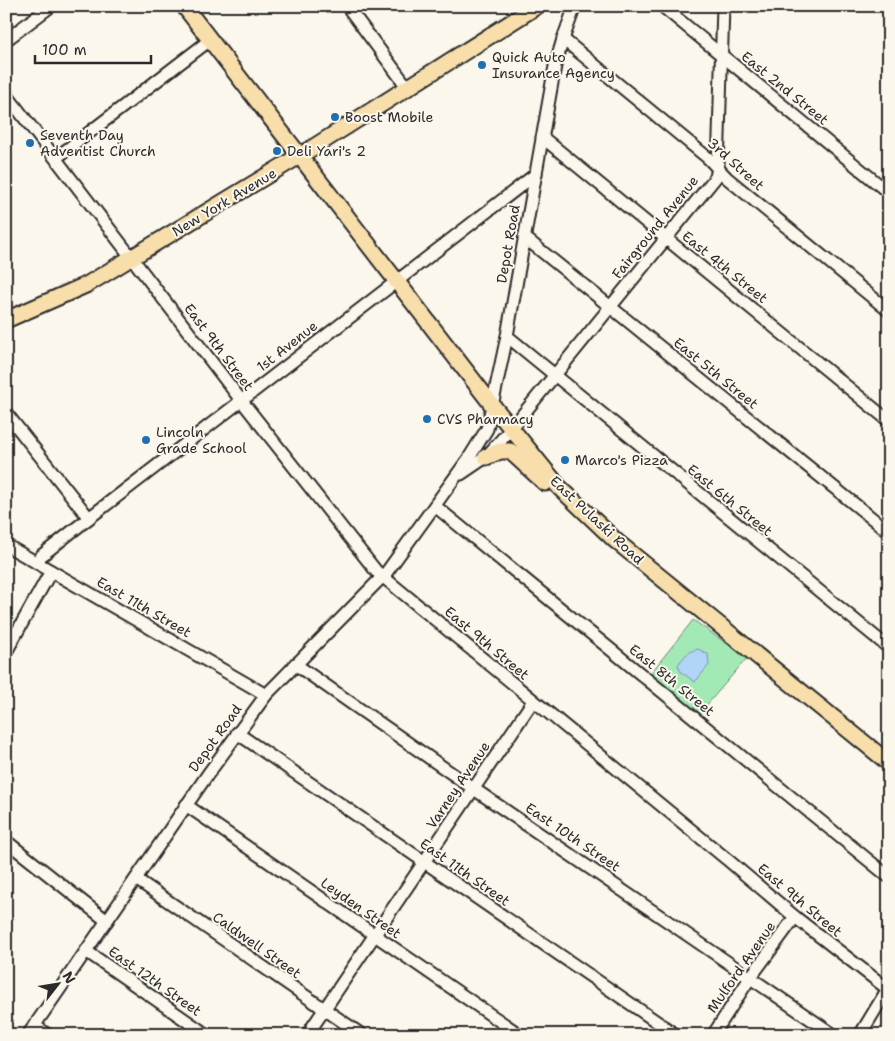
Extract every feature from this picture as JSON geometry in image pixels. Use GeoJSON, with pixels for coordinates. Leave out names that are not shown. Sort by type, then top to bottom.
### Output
{"type":"FeatureCollection","features":[{"type":"Feature","properties":{"kind":"main road","name":"East Pulaski Road"},"geometry":{"type":"LineString","coordinates":[[184,6],[493,406],[559,487],[622,546],[889,763]]}},
{"type":"Feature","properties":{"kind":"main road","name":"New York Avenue"},"geometry":{"type":"LineString","coordinates":[[6,320],[88,284],[300,156],[537,6]]}},
{"type":"Feature","properties":{"kind":"main road"},"geometry":{"type":"LineString","coordinates":[[486,456],[500,451],[510,451],[547,485],[559,487]]}},
{"type":"Feature","properties":{"kind":"street"},"geometry":{"type":"LineString","coordinates":[[6,40],[51,6]]}},
{"type":"Feature","properties":{"kind":"street"},"geometry":{"type":"LineString","coordinates":[[347,6],[408,88]]}},
{"type":"Feature","properties":{"kind":"street","name":"Depot Road"},"geometry":{"type":"LineString","coordinates":[[31,1030],[186,805],[266,695],[382,577],[435,506],[487,429],[507,336],[555,66],[575,6]]}},
{"type":"Feature","properties":{"kind":"street","name":"East 2nd Street"},"geometry":{"type":"LineString","coordinates":[[662,6],[889,193]]}},
{"type":"Feature","properties":{"kind":"street","name":"Fairground Avenue"},"geometry":{"type":"LineString","coordinates":[[511,429],[716,176],[718,168],[723,6]]}},
{"type":"Feature","properties":{"kind":"street","name":"3rd Street"},"geometry":{"type":"LineString","coordinates":[[563,38],[718,168],[729,180],[889,311]]}},
{"type":"Feature","properties":{"kind":"street"},"geometry":{"type":"LineString","coordinates":[[56,158],[210,40]]}},
{"type":"Feature","properties":{"kind":"street","name":"East 9th Street"},"geometry":{"type":"LineString","coordinates":[[6,94],[371,566],[795,917],[888,989]]}},
{"type":"Feature","properties":{"kind":"street","name":"East 4th Street"},"geometry":{"type":"LineString","coordinates":[[542,137],[889,420]]}},
{"type":"Feature","properties":{"kind":"street","name":"1st Avenue"},"geometry":{"type":"LineString","coordinates":[[37,563],[41,556],[89,518],[536,174]]}},
{"type":"Feature","properties":{"kind":"street","name":"East 5th Street"},"geometry":{"type":"LineString","coordinates":[[524,237],[889,532]]}},
{"type":"Feature","properties":{"kind":"street","name":"East 6th Street"},"geometry":{"type":"LineString","coordinates":[[507,336],[889,648]]}},
{"type":"Feature","properties":{"kind":"street"},"geometry":{"type":"LineString","coordinates":[[6,413],[89,518]]}},
{"type":"Feature","properties":{"kind":"street","name":"Depot Road"},"geometry":{"type":"LineString","coordinates":[[453,480],[486,456],[511,429]]}},
{"type":"Feature","properties":{"kind":"street","name":"East 8th Street"},"geometry":{"type":"LineString","coordinates":[[435,506],[889,878]]}},
{"type":"Feature","properties":{"kind":"street","name":"East 11th Street"},"geometry":{"type":"LineString","coordinates":[[6,545],[266,695]]}},
{"type":"Feature","properties":{"kind":"street"},"geometry":{"type":"LineString","coordinates":[[6,652],[51,571]]}},
{"type":"Feature","properties":{"kind":"street","name":"East 10th Street"},"geometry":{"type":"LineString","coordinates":[[295,664],[834,1035]]}},
{"type":"Feature","properties":{"kind":"street","name":"Varney Avenue"},"geometry":{"type":"LineString","coordinates":[[307,1035],[533,701]]}},
{"type":"Feature","properties":{"kind":"street","name":"East 11th Street"},"geometry":{"type":"LineString","coordinates":[[237,734],[676,1035]]}},
{"type":"Feature","properties":{"kind":"street","name":"Leyden Street"},"geometry":{"type":"LineString","coordinates":[[186,805],[520,1035]]}},
{"type":"Feature","properties":{"kind":"street"},"geometry":{"type":"LineString","coordinates":[[6,841],[107,921]]}},
{"type":"Feature","properties":{"kind":"street","name":"Caldwell Street"},"geometry":{"type":"LineString","coordinates":[[136,879],[362,1035]]}},
{"type":"Feature","properties":{"kind":"street","name":"Mulford Avenue"},"geometry":{"type":"LineString","coordinates":[[713,1035],[750,978],[795,917]]}},
{"type":"Feature","properties":{"kind":"street","name":"East 12th Street"},"geometry":{"type":"LineString","coordinates":[[86,951],[207,1035]]}},
{"type":"Feature","properties":{"kind":"street"},"geometry":{"type":"LineString","coordinates":[[860,1035],[888,989]]}},
{"type":"Feature","properties":{"kind":"street"},"geometry":{"type":"LineString","coordinates":[[31,1030],[48,1035]]}},
{"type":"Feature","properties":{"kind":"green space"},"geometry":{"type":"Polygon","coordinates":[[[693,620],[747,658],[699,714],[650,674],[693,620]]]}},
{"type":"Feature","properties":{"kind":"water"},"geometry":{"type":"Polygon","coordinates":[[[698,649],[708,654],[709,665],[695,682],[681,672],[678,665],[691,651],[698,649]]]}},
{"type":"Feature","properties":{"kind":"place","name":"Quick Auto Insurance Agency"},"geometry":{"type":"Point","coordinates":[482,65]}},
{"type":"Feature","properties":{"kind":"place","name":"Boost Mobile"},"geometry":{"type":"Point","coordinates":[335,117]}},
{"type":"Feature","properties":{"kind":"place","name":"Seventh Day Adventist Church"},"geometry":{"type":"Point","coordinates":[30,143]}},
{"type":"Feature","properties":{"kind":"place","name":"Deli Yari's 2"},"geometry":{"type":"Point","coordinates":[277,151]}},
{"type":"Feature","properties":{"kind":"place","name":"CVS Pharmacy"},"geometry":{"type":"Point","coordinates":[427,419]}},
{"type":"Feature","properties":{"kind":"place","name":"Lincoln Grade School"},"geometry":{"type":"Point","coordinates":[146,440]}},
{"type":"Feature","properties":{"kind":"place","name":"Marco's Pizza"},"geometry":{"type":"Point","coordinates":[565,460]}}]}
